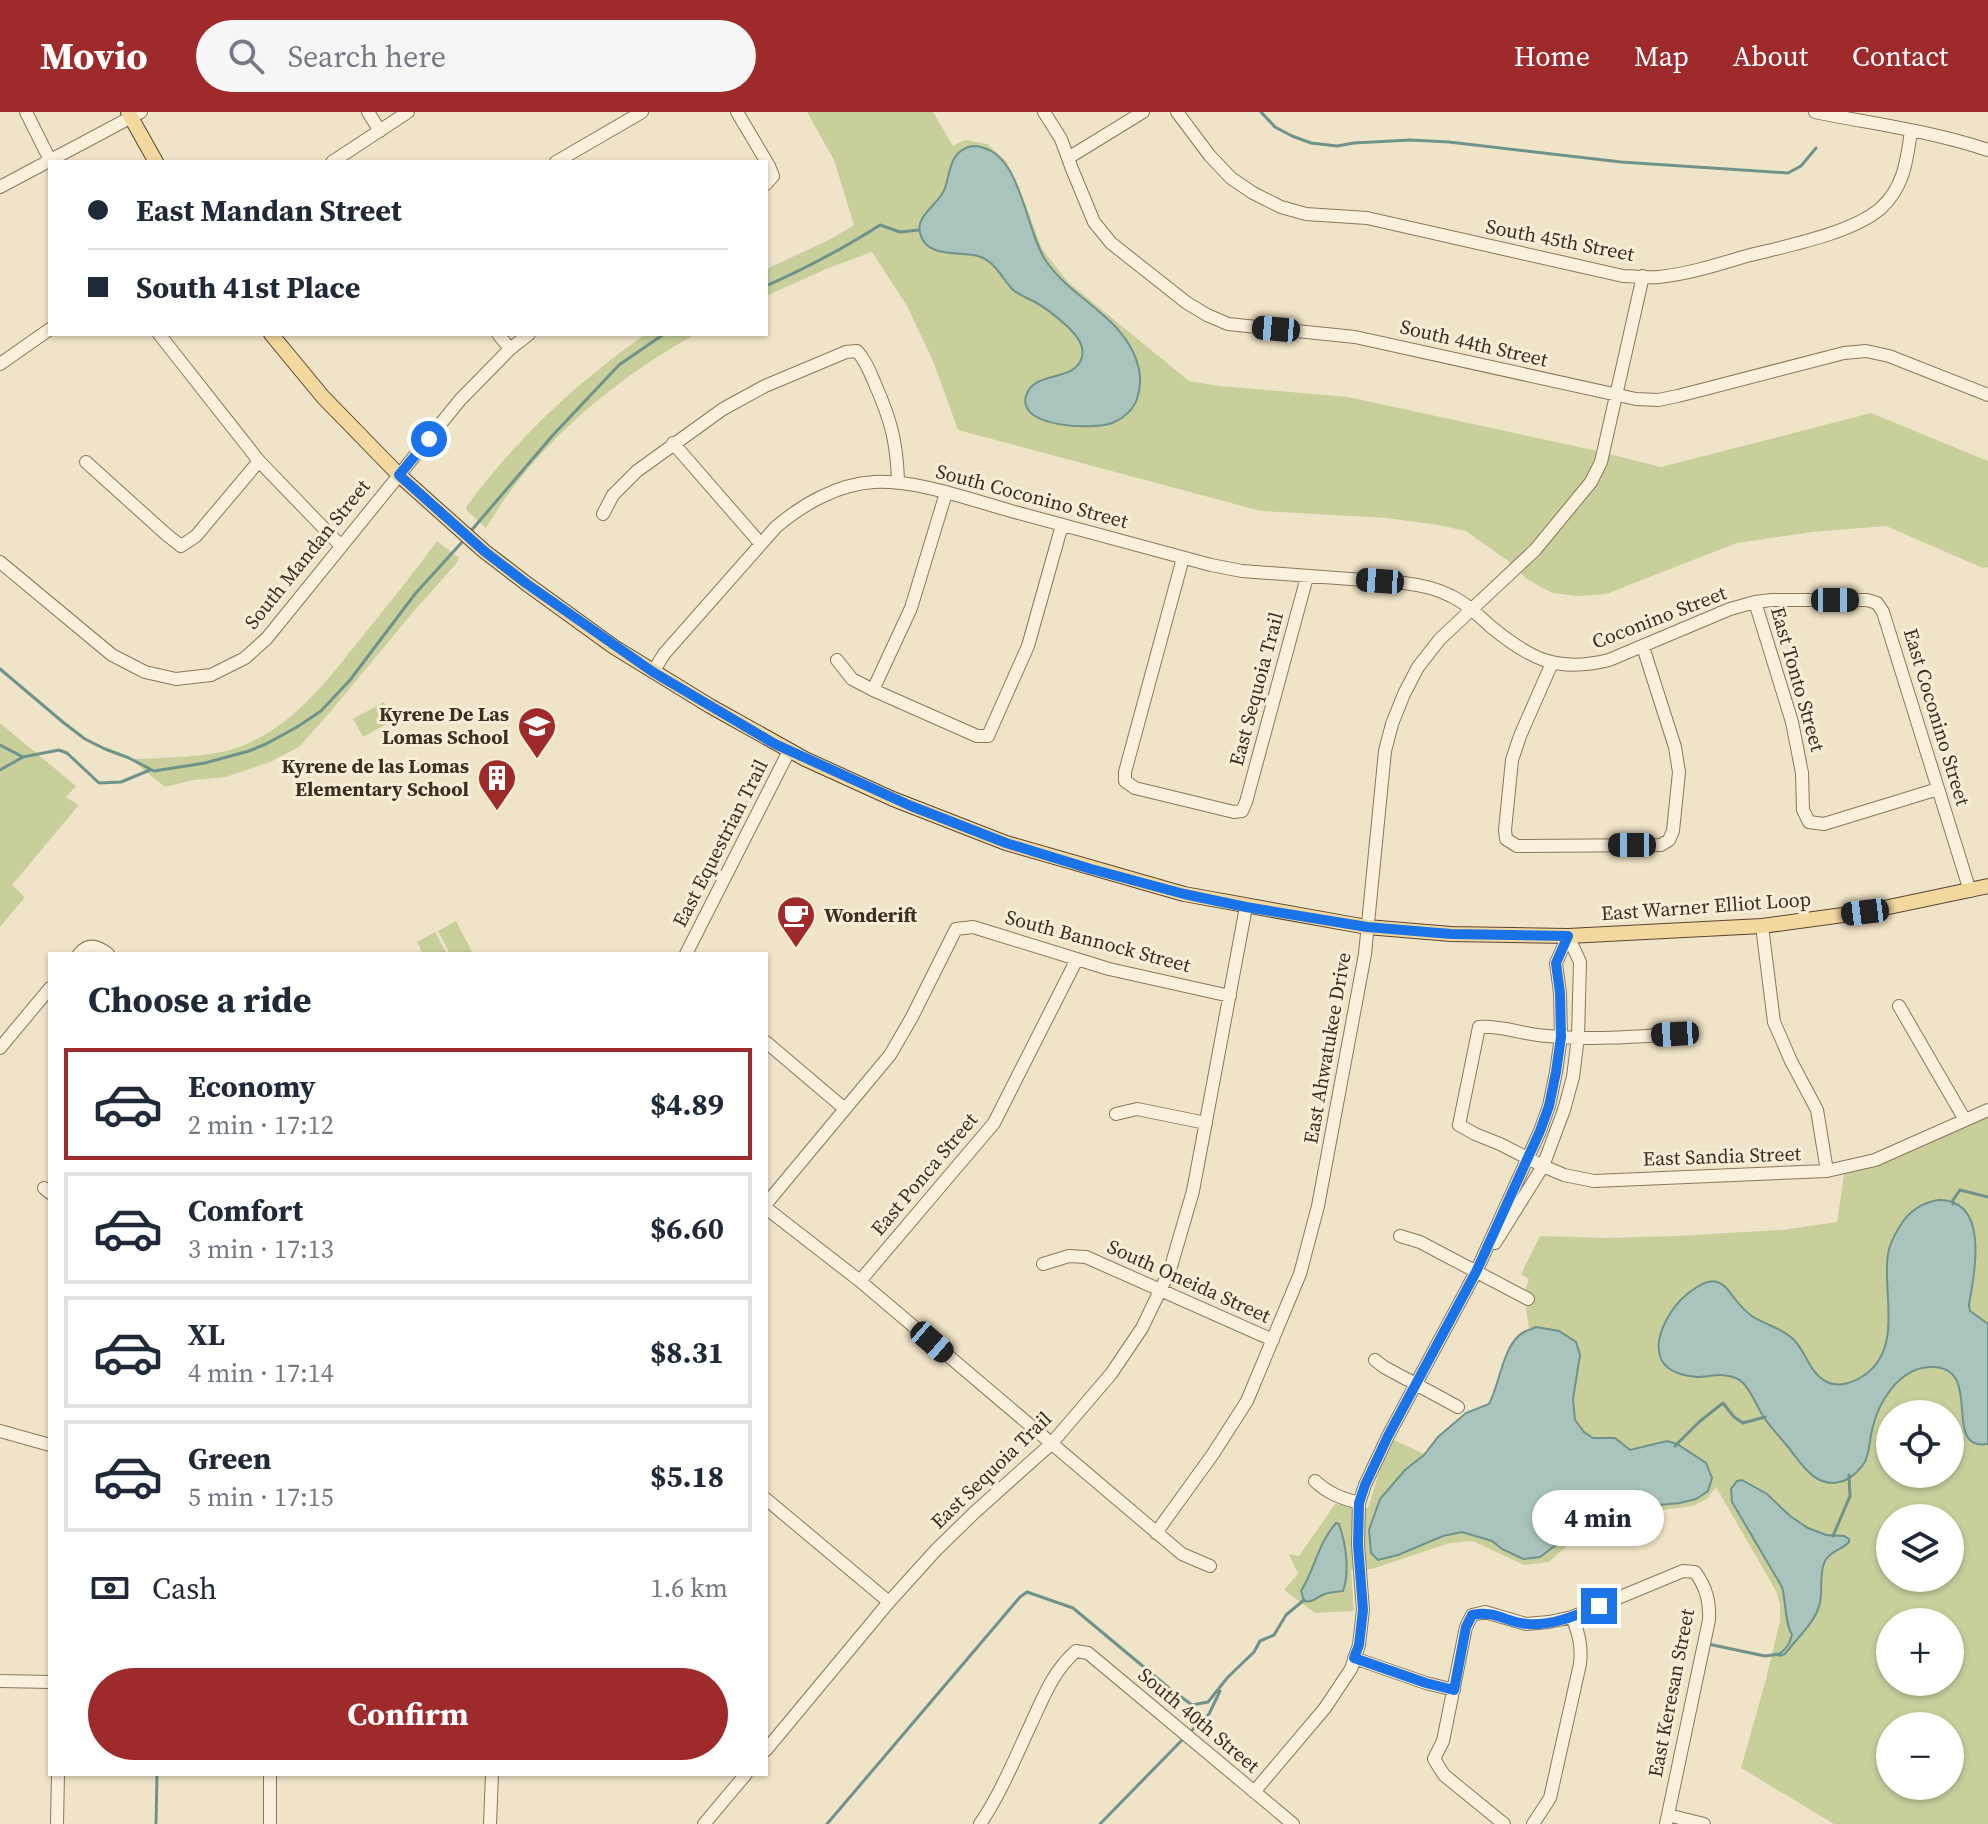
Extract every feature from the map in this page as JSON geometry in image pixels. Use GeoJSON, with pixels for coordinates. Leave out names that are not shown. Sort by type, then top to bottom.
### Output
{"type":"FeatureCollection","features":[{"type":"Feature","properties":{"kind":"main road"},"geometry":{"type":"LineString","coordinates":[[133,114],[155,160]]}},
{"type":"Feature","properties":{"kind":"main road","name":"East Warner Elliot Loop"},"geometry":{"type":"LineString","coordinates":[[273,336],[323,397],[399,475],[481,548],[550,601],[653,672],[789,751],[887,797],[1006,843],[1184,894],[1246,907],[1367,927],[1451,934],[1568,936],[1762,926],[1865,912],[1988,886]]}},
{"type":"Feature","properties":{"kind":"street"},"geometry":{"type":"LineString","coordinates":[[26,112],[50,160]]}},
{"type":"Feature","properties":{"kind":"street"},"geometry":{"type":"LineString","coordinates":[[368,112],[380,131]]}},
{"type":"Feature","properties":{"kind":"street"},"geometry":{"type":"LineString","coordinates":[[335,160],[408,112]]}},
{"type":"Feature","properties":{"kind":"street"},"geometry":{"type":"LineString","coordinates":[[559,160],[642,112]]}},
{"type":"Feature","properties":{"kind":"street"},"geometry":{"type":"LineString","coordinates":[[737,112],[765,160]]}},
{"type":"Feature","properties":{"kind":"street","name":"South 44th Street"},"geometry":{"type":"LineString","coordinates":[[1044,112],[1061,139],[1094,222],[1111,243],[1187,303],[1228,324],[1355,337],[1616,395],[1658,400],[1844,353],[1866,351],[1889,356],[1988,395]]}},
{"type":"Feature","properties":{"kind":"street"},"geometry":{"type":"LineString","coordinates":[[1068,158],[1143,112]]}},
{"type":"Feature","properties":{"kind":"street","name":"South 45th Street"},"geometry":{"type":"LineString","coordinates":[[1177,112],[1231,178],[1281,207],[1306,214],[1367,218],[1623,276],[1657,277],[1684,273],[1806,241],[1868,219],[1882,207],[1902,179],[1911,131]]}},
{"type":"Feature","properties":{"kind":"street"},"geometry":{"type":"LineString","coordinates":[[1815,112],[1841,114],[1988,150]]}},
{"type":"Feature","properties":{"kind":"street"},"geometry":{"type":"LineString","coordinates":[[52,160],[133,114]]}},
{"type":"Feature","properties":{"kind":"street"},"geometry":{"type":"LineString","coordinates":[[0,187],[48,162]]}},
{"type":"Feature","properties":{"kind":"street","name":"East Ahwatukee Drive"},"geometry":{"type":"LineString","coordinates":[[1156,1533],[1247,1401],[1300,1274],[1318,1206],[1365,954],[1385,751],[1392,724],[1418,667],[1440,639],[1535,550],[1591,482],[1601,462],[1643,276]]}},
{"type":"Feature","properties":{"kind":"street"},"geometry":{"type":"LineString","coordinates":[[0,364],[48,330]]}},
{"type":"Feature","properties":{"kind":"street"},"geometry":{"type":"LineString","coordinates":[[161,336],[259,461],[341,546]]}},
{"type":"Feature","properties":{"kind":"street"},"geometry":{"type":"LineString","coordinates":[[500,336],[510,349]]}},
{"type":"Feature","properties":{"kind":"street","name":"South Mandan Street"},"geometry":{"type":"LineString","coordinates":[[0,562],[112,655],[145,672],[176,679],[211,675],[245,658],[267,638],[460,400],[526,336]]}},
{"type":"Feature","properties":{"kind":"street"},"geometry":{"type":"LineString","coordinates":[[603,514],[613,495],[637,471],[723,409],[765,386],[846,352],[857,351],[864,358],[886,408],[897,454],[898,482]]}},
{"type":"Feature","properties":{"kind":"street"},"geometry":{"type":"LineString","coordinates":[[673,443],[760,543]]}},
{"type":"Feature","properties":{"kind":"street"},"geometry":{"type":"LineString","coordinates":[[86,462],[181,546],[196,536],[259,461]]}},
{"type":"Feature","properties":{"kind":"street","name":"South Coconino Street"},"geometry":{"type":"LineString","coordinates":[[653,672],[664,654],[760,543],[791,514],[843,487],[871,482],[898,482],[946,493],[1183,558],[1242,571],[1429,587],[1454,597],[1471,609]]}},
{"type":"Feature","properties":{"kind":"street"},"geometry":{"type":"LineString","coordinates":[[873,690],[911,608],[946,493]]}},
{"type":"Feature","properties":{"kind":"street"},"geometry":{"type":"LineString","coordinates":[[837,660],[852,679],[873,690],[977,736],[988,736],[1028,646],[1062,525]]}},
{"type":"Feature","properties":{"kind":"street","name":"East Sequoia Trail"},"geometry":{"type":"LineString","coordinates":[[1183,558],[1125,781],[1135,788],[1234,812],[1242,811],[1307,577]]}},
{"type":"Feature","properties":{"kind":"street","name":"Coconino Street"},"geometry":{"type":"LineString","coordinates":[[1471,609],[1531,655],[1552,663],[1588,665],[1609,660],[1730,609],[1755,602],[1867,600],[1877,603]]}},
{"type":"Feature","properties":{"kind":"street","name":"East Tonto Street"},"geometry":{"type":"LineString","coordinates":[[1755,602],[1799,748],[1803,810],[1809,822],[1824,824],[1938,789]]}},
{"type":"Feature","properties":{"kind":"street","name":"East Coconino Street"},"geometry":{"type":"LineString","coordinates":[[1877,603],[1883,612],[1970,891]]}},
{"type":"Feature","properties":{"kind":"street"},"geometry":{"type":"LineString","coordinates":[[1552,663],[1512,760],[1506,839],[1517,846],[1661,845],[1669,840],[1673,831],[1679,772],[1675,747],[1643,647]]}},
{"type":"Feature","properties":{"kind":"street","name":"East Equestrian Trail"},"geometry":{"type":"LineString","coordinates":[[687,952],[789,751]]}},
{"type":"Feature","properties":{"kind":"street","name":"East Sequoia Trail"},"geometry":{"type":"LineString","coordinates":[[768,1748],[936,1550],[1051,1444],[1117,1367],[1142,1328],[1170,1270],[1193,1191],[1246,907]]}},
{"type":"Feature","properties":{"kind":"street"},"geometry":{"type":"LineString","coordinates":[[1762,926],[1774,1022],[1817,1110],[1827,1171]]}},
{"type":"Feature","properties":{"kind":"street","name":"South Bannock Street"},"geometry":{"type":"LineString","coordinates":[[845,1109],[890,1055],[956,929],[973,927],[1109,969],[1230,996]]}},
{"type":"Feature","properties":{"kind":"street"},"geometry":{"type":"LineString","coordinates":[[1476,1272],[1543,1166],[1564,1110],[1573,1077],[1556,963],[1568,936]]}},
{"type":"Feature","properties":{"kind":"street"},"geometry":{"type":"LineString","coordinates":[[1254,1792],[1325,1708],[1351,1669],[1363,1610],[1358,1545],[1359,1508],[1365,1485],[1476,1272],[1540,1131],[1569,1037],[1580,962],[1568,936]]}},
{"type":"Feature","properties":{"kind":"street"},"geometry":{"type":"LineString","coordinates":[[80,952],[91,947],[105,952]]}},
{"type":"Feature","properties":{"kind":"street","name":"East Ponca Street"},"geometry":{"type":"LineString","coordinates":[[860,1281],[994,1123],[1077,959]]}},
{"type":"Feature","properties":{"kind":"street"},"geometry":{"type":"LineString","coordinates":[[0,1048],[48,990]]}},
{"type":"Feature","properties":{"kind":"street"},"geometry":{"type":"LineString","coordinates":[[1899,1006],[1965,1120]]}},
{"type":"Feature","properties":{"kind":"street","name":"East Sandia Street"},"geometry":{"type":"LineString","coordinates":[[1569,1037],[1545,1036],[1492,1025],[1479,1027],[1459,1125],[1564,1175],[1594,1181],[1827,1171],[1875,1160],[1988,1110]]}},
{"type":"Feature","properties":{"kind":"street"},"geometry":{"type":"LineString","coordinates":[[1569,1037],[1675,1034]]}},
{"type":"Feature","properties":{"kind":"street"},"geometry":{"type":"LineString","coordinates":[[768,1044],[845,1109],[768,1204]]}},
{"type":"Feature","properties":{"kind":"street"},"geometry":{"type":"LineString","coordinates":[[1116,1114],[1137,1109],[1206,1123]]}},
{"type":"Feature","properties":{"kind":"street"},"geometry":{"type":"LineString","coordinates":[[768,1208],[860,1281],[1156,1533],[1182,1554],[1210,1566]]}},
{"type":"Feature","properties":{"kind":"street"},"geometry":{"type":"LineString","coordinates":[[1400,1236],[1420,1242],[1528,1299]]}},
{"type":"Feature","properties":{"kind":"street","name":"South Oneida Street"},"geometry":{"type":"LineString","coordinates":[[1043,1264],[1069,1256],[1086,1257],[1273,1340]]}},
{"type":"Feature","properties":{"kind":"street"},"geometry":{"type":"LineString","coordinates":[[1375,1360],[1458,1407]]}},
{"type":"Feature","properties":{"kind":"street"},"geometry":{"type":"LineString","coordinates":[[0,1431],[48,1444]]}},
{"type":"Feature","properties":{"kind":"street"},"geometry":{"type":"LineString","coordinates":[[1315,1481],[1327,1492],[1359,1508]]}},
{"type":"Feature","properties":{"kind":"street"},"geometry":{"type":"LineString","coordinates":[[768,1501],[889,1602]]}},
{"type":"Feature","properties":{"kind":"street","name":"East Keresan Street"},"geometry":{"type":"LineString","coordinates":[[1572,1617],[1683,1571],[1695,1572],[1703,1584],[1709,1620],[1667,1820]]}},
{"type":"Feature","properties":{"kind":"street"},"geometry":{"type":"LineString","coordinates":[[1504,1824],[1444,1775],[1434,1759],[1443,1741],[1466,1627],[1472,1615],[1485,1612],[1526,1624],[1572,1617],[1581,1639],[1580,1664],[1550,1798],[1533,1824]]}},
{"type":"Feature","properties":{"kind":"street","name":"South 40th Street"},"geometry":{"type":"LineString","coordinates":[[980,1824],[999,1793],[1047,1688],[1065,1661],[1076,1651],[1088,1653],[1293,1824]]}},
{"type":"Feature","properties":{"kind":"street"},"geometry":{"type":"LineString","coordinates":[[1354,1658],[1454,1690]]}},
{"type":"Feature","properties":{"kind":"street"},"geometry":{"type":"LineString","coordinates":[[0,1681],[48,1682]]}},
{"type":"Feature","properties":{"kind":"street"},"geometry":{"type":"LineString","coordinates":[[57,1824],[58,1776]]}},
{"type":"Feature","properties":{"kind":"street"},"geometry":{"type":"LineString","coordinates":[[270,1776],[270,1824]]}},
{"type":"Feature","properties":{"kind":"street"},"geometry":{"type":"LineString","coordinates":[[490,1824],[492,1776]]}},
{"type":"Feature","properties":{"kind":"street"},"geometry":{"type":"LineString","coordinates":[[704,1824],[744,1776]]}},
{"type":"Feature","properties":{"kind":"street"},"geometry":{"type":"LineString","coordinates":[[1667,1820],[1704,1824]]}},
{"type":"Feature","properties":{"kind":"green space"},"geometry":{"type":"Polygon","coordinates":[[[807,112],[933,112],[953,146],[965,140],[987,144],[1006,161],[1042,249],[1068,282],[1189,381],[1348,397],[1661,467],[1871,413],[1988,461],[1988,567],[1983,568],[1886,526],[1812,532],[1737,543],[1606,594],[1578,596],[1552,593],[1527,579],[1466,531],[1387,518],[1261,511],[958,430],[933,361],[907,306],[872,252],[768,295],[768,268],[854,225],[834,160],[807,112]]]}},
{"type":"Feature","properties":{"kind":"green space"},"geometry":{"type":"Polygon","coordinates":[[[643,336],[693,336],[635,372],[578,417],[528,469],[486,528],[466,507],[485,482],[549,413],[643,336]]]}},
{"type":"Feature","properties":{"kind":"green space"},"geometry":{"type":"Polygon","coordinates":[[[437,541],[459,558],[456,564],[299,747],[270,762],[226,777],[165,787],[133,761],[223,752],[254,741],[273,730],[323,685],[437,541]]]}},
{"type":"Feature","properties":{"kind":"green space"},"geometry":{"type":"Polygon","coordinates":[[[384,702],[394,720],[363,737],[353,719],[384,702]]]}},
{"type":"Feature","properties":{"kind":"green space"},"geometry":{"type":"Polygon","coordinates":[[[0,723],[76,786],[66,797],[79,805],[12,885],[25,897],[0,927],[0,723]]]}},
{"type":"Feature","properties":{"kind":"green space"},"geometry":{"type":"Polygon","coordinates":[[[456,921],[472,952],[449,952],[438,931],[456,921]]]}},
{"type":"Feature","properties":{"kind":"green space"},"geometry":{"type":"Polygon","coordinates":[[[435,932],[446,952],[422,952],[417,942],[435,932]]]}},
{"type":"Feature","properties":{"kind":"green space"},"geometry":{"type":"Polygon","coordinates":[[[1988,1110],[1988,1824],[1834,1824],[1741,1768],[1780,1621],[1780,1604],[1776,1591],[1716,1487],[1707,1499],[1693,1506],[1623,1515],[1597,1526],[1571,1542],[1549,1562],[1524,1565],[1473,1541],[1450,1543],[1372,1569],[1351,1570],[1354,1611],[1315,1613],[1284,1590],[1298,1574],[1289,1554],[1299,1556],[1335,1504],[1368,1508],[1381,1466],[1394,1440],[1424,1454],[1466,1413],[1489,1404],[1508,1351],[1520,1335],[1529,1330],[1526,1307],[1532,1295],[1525,1290],[1529,1279],[1521,1274],[1540,1236],[1675,1236],[1782,1230],[1837,1222],[1845,1168],[1988,1110]]]}},
{"type":"Feature","properties":{"kind":"water"},"geometry":{"type":"Polygon","coordinates":[[[972,146],[989,150],[1002,159],[1020,192],[1046,261],[1070,288],[1112,323],[1133,351],[1140,384],[1135,403],[1124,417],[1103,425],[1075,426],[1033,415],[1026,407],[1030,388],[1078,365],[1083,352],[1079,340],[1051,312],[1012,289],[984,258],[936,250],[923,241],[919,227],[924,215],[942,194],[955,156],[972,146]]]}},
{"type":"Feature","properties":{"kind":"water"},"geometry":{"type":"Polygon","coordinates":[[[1938,1200],[1954,1203],[1965,1210],[1972,1222],[1975,1254],[1969,1305],[1970,1311],[1988,1324],[1988,1444],[1974,1443],[1966,1435],[1964,1400],[1961,1400],[1956,1379],[1946,1370],[1918,1369],[1899,1381],[1884,1400],[1876,1400],[1876,1417],[1863,1465],[1846,1480],[1830,1483],[1816,1478],[1804,1467],[1762,1415],[1750,1391],[1741,1381],[1721,1375],[1697,1377],[1674,1372],[1660,1357],[1659,1341],[1669,1316],[1686,1295],[1710,1281],[1724,1286],[1752,1316],[1790,1336],[1816,1373],[1827,1382],[1842,1384],[1862,1377],[1877,1362],[1888,1334],[1887,1269],[1892,1240],[1911,1212],[1938,1200]]]}},
{"type":"Feature","properties":{"kind":"water"},"geometry":{"type":"Polygon","coordinates":[[[1536,1327],[1559,1331],[1576,1342],[1580,1355],[1573,1399],[1575,1420],[1584,1432],[1593,1438],[1615,1438],[1630,1450],[1667,1441],[1677,1444],[1706,1463],[1712,1478],[1708,1491],[1696,1499],[1680,1503],[1626,1508],[1607,1515],[1580,1527],[1540,1557],[1523,1559],[1492,1541],[1462,1532],[1378,1560],[1371,1553],[1369,1530],[1380,1499],[1438,1437],[1466,1413],[1489,1404],[1511,1345],[1517,1337],[1536,1327]]]}},
{"type":"Feature","properties":{"kind":"water"},"geometry":{"type":"Polygon","coordinates":[[[1742,1480],[1767,1494],[1808,1528],[1849,1539],[1825,1561],[1817,1613],[1785,1654],[1780,1656],[1792,1634],[1782,1587],[1732,1502],[1731,1489],[1742,1480]]]}},
{"type":"Feature","properties":{"kind":"water"},"geometry":{"type":"Polygon","coordinates":[[[1336,1523],[1339,1524],[1346,1558],[1343,1591],[1304,1601],[1301,1591],[1325,1539],[1336,1523]]]}},
{"type":"Feature","properties":{"kind":"waterway"},"geometry":{"type":"LineString","coordinates":[[1261,112],[1275,127],[1292,136],[1311,143],[1337,146],[1410,140],[1449,142],[1621,162],[1788,173],[1801,166],[1816,148]]}},
{"type":"Feature","properties":{"kind":"waterway"},"geometry":{"type":"LineString","coordinates":[[768,285],[824,258],[880,225],[900,232],[919,230]]}},
{"type":"Feature","properties":{"kind":"waterway"},"geometry":{"type":"LineString","coordinates":[[470,532],[553,435],[619,365],[661,336]]}},
{"type":"Feature","properties":{"kind":"waterway"},"geometry":{"type":"LineString","coordinates":[[0,669],[85,739],[154,771],[205,763],[249,751],[321,711],[350,680],[415,594],[463,541]]}},
{"type":"Feature","properties":{"kind":"waterway"},"geometry":{"type":"LineString","coordinates":[[0,745],[23,757],[59,750],[67,753],[99,783],[121,782],[150,770]]}},
{"type":"Feature","properties":{"kind":"waterway"},"geometry":{"type":"LineString","coordinates":[[0,770],[23,757]]}},
{"type":"Feature","properties":{"kind":"waterway"},"geometry":{"type":"LineString","coordinates":[[1953,1204],[1960,1190],[1988,1197]]}},
{"type":"Feature","properties":{"kind":"waterway"},"geometry":{"type":"LineString","coordinates":[[1675,1446],[1723,1403],[1743,1423],[1765,1417]]}},
{"type":"Feature","properties":{"kind":"waterway"},"geometry":{"type":"LineString","coordinates":[[1833,1536],[1850,1496],[1849,1475]]}},
{"type":"Feature","properties":{"kind":"waterway"},"geometry":{"type":"LineString","coordinates":[[827,1824],[1027,1592],[1073,1608],[1192,1705],[1208,1702],[1254,1652],[1260,1641],[1274,1635],[1286,1615],[1304,1600]]}},
{"type":"Feature","properties":{"kind":"waterway"},"geometry":{"type":"LineString","coordinates":[[1708,1644],[1765,1656],[1780,1654]]}},
{"type":"Feature","properties":{"kind":"waterway"},"geometry":{"type":"LineString","coordinates":[[1189,1733],[1209,1714],[1220,1691]]}},
{"type":"Feature","properties":{"kind":"waterway"},"geometry":{"type":"LineString","coordinates":[[1100,1824],[1184,1738]]}},
{"type":"Feature","properties":{"kind":"waterway"},"geometry":{"type":"LineString","coordinates":[[156,1824],[157,1776]]}},
{"type":"Feature","properties":{"kind":"place","name":"Kyrene De Las Lomas School"},"geometry":{"type":"Point","coordinates":[537,760]}},
{"type":"Feature","properties":{"kind":"place","name":"Kyrene de las Lomas Elementary School"},"geometry":{"type":"Point","coordinates":[497,812]}},
{"type":"Feature","properties":{"kind":"place","name":"Wonderift"},"geometry":{"type":"Point","coordinates":[796,949]}},
{"type":"Feature","properties":{"kind":"route"},"geometry":{"type":"LineString","coordinates":[[429,439],[399,475],[484,551],[574,619],[653,672],[803,759],[887,797],[1006,843],[1120,877],[1246,907],[1367,927],[1451,934],[1568,936],[1556,963],[1561,1037],[1549,1106],[1540,1131],[1476,1272],[1388,1436],[1359,1503],[1357,1530],[1363,1610],[1359,1645],[1354,1658],[1454,1690],[1466,1627],[1472,1615],[1485,1612],[1526,1624],[1572,1617],[1599,1606]]}}]}
